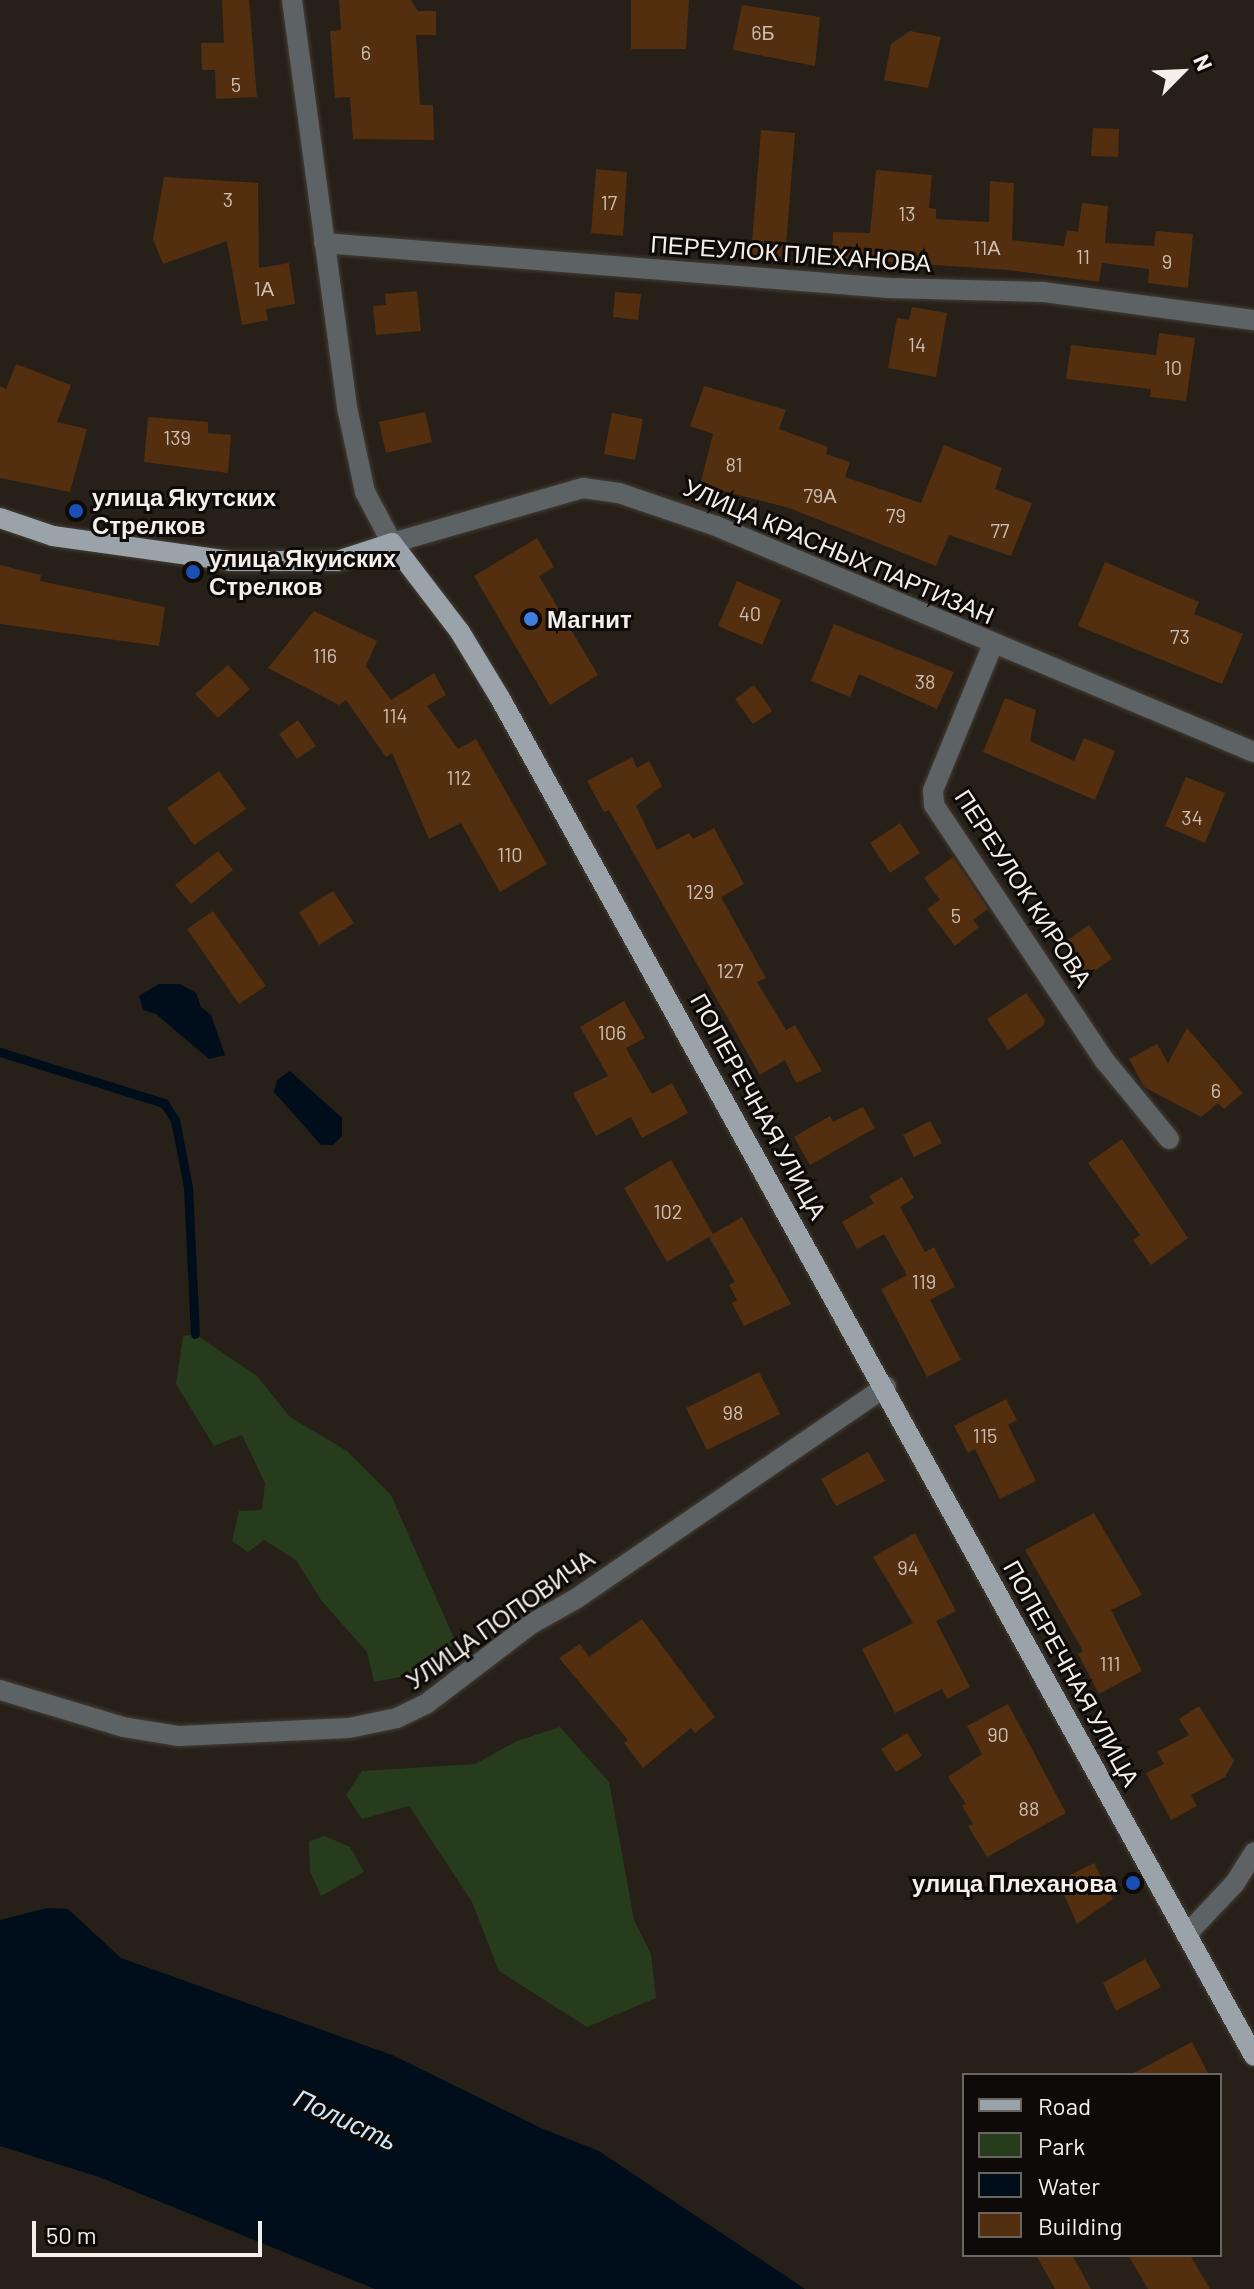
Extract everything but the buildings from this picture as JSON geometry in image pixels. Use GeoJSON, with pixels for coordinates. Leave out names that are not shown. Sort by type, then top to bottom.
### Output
{"type":"FeatureCollection","features":[{"type":"Feature","properties":{"kind":"main road"},"geometry":{"type":"LineString","coordinates":[[0,518],[53,536],[230,561],[337,561],[392,543]]}},
{"type":"Feature","properties":{"kind":"main road","name":"ПОПЕРЕЧНАЯ УЛИЦА"},"geometry":{"type":"LineString","coordinates":[[392,543],[460,632],[500,698],[886,1386],[1254,2056]]}},
{"type":"Feature","properties":{"kind":"street"},"geometry":{"type":"LineString","coordinates":[[292,0],[324,243],[365,492],[392,543]]}},
{"type":"Feature","properties":{"kind":"street","name":"ПЕРЕУЛОК ПЛЕХАНОВА"},"geometry":{"type":"LineString","coordinates":[[324,243],[889,288],[1043,292],[1254,320]]}},
{"type":"Feature","properties":{"kind":"street","name":"УЛИЦА КРАСНЫХ ПАРТИЗАН"},"geometry":{"type":"LineString","coordinates":[[392,543],[583,488],[619,493],[716,526],[1254,752]]}},
{"type":"Feature","properties":{"kind":"street","name":"ПЕРЕУЛОК КИРОВА"},"geometry":{"type":"LineString","coordinates":[[993,644],[933,790],[934,805],[1105,1061],[1169,1139]]}},
{"type":"Feature","properties":{"kind":"street","name":"УЛИЦА ПОПОВИЧА"},"geometry":{"type":"LineString","coordinates":[[0,1690],[123,1727],[179,1736],[349,1728],[397,1718],[426,1704],[531,1624],[574,1600],[886,1386]]}},
{"type":"Feature","properties":{"kind":"street"},"geometry":{"type":"LineString","coordinates":[[1186,1935],[1235,1883],[1254,1852]]}},
{"type":"Feature","properties":{"kind":"green space"},"geometry":{"type":"Polygon","coordinates":[[[195,1334],[257,1376],[290,1417],[347,1451],[391,1495],[456,1643],[410,1675],[374,1682],[367,1652],[321,1600],[296,1560],[264,1540],[248,1552],[232,1541],[239,1511],[262,1510],[265,1483],[242,1435],[214,1446],[176,1384],[183,1336],[195,1334]]]}},
{"type":"Feature","properties":{"kind":"green space"},"geometry":{"type":"Polygon","coordinates":[[[560,1727],[609,1782],[634,1920],[651,1954],[656,1998],[587,2027],[499,1971],[472,1902],[409,1806],[362,1819],[346,1795],[362,1771],[475,1764],[517,1741],[560,1727]]]}},
{"type":"Feature","properties":{"kind":"green space"},"geometry":{"type":"Polygon","coordinates":[[[325,1836],[350,1847],[364,1872],[321,1896],[310,1871],[309,1841],[325,1836]]]}},
{"type":"Feature","properties":{"kind":"water"},"geometry":{"type":"Polygon","coordinates":[[[159,984],[180,984],[196,993],[201,1007],[211,1015],[225,1055],[209,1059],[156,1014],[143,1010],[139,996],[159,984]]]}},
{"type":"Feature","properties":{"kind":"water"},"geometry":{"type":"Polygon","coordinates":[[[290,1071],[342,1118],[342,1136],[333,1145],[321,1145],[274,1092],[277,1080],[290,1071]]]}},
{"type":"Feature","properties":{"kind":"water","name":"Полисть"},"geometry":{"type":"Polygon","coordinates":[[[47,1908],[68,1909],[121,1958],[392,2055],[541,2128],[599,2151],[805,2289],[375,2289],[99,2177],[0,2146],[0,1920],[47,1908]]]}},
{"type":"Feature","properties":{"kind":"waterway"},"geometry":{"type":"LineString","coordinates":[[0,1052],[164,1103],[175,1120],[188,1187],[195,1334]]}},
{"type":"Feature","properties":{"kind":"place","name":"улица Якутских Стрелков"},"geometry":{"type":"Point","coordinates":[76,511]}},
{"type":"Feature","properties":{"kind":"place","name":"улица Якуиских Стрелков"},"geometry":{"type":"Point","coordinates":[193,572]}},
{"type":"Feature","properties":{"kind":"place","name":"Магнит"},"geometry":{"type":"Point","coordinates":[531,619]}},
{"type":"Feature","properties":{"kind":"place","name":"улица Плеханова"},"geometry":{"type":"Point","coordinates":[1133,1883]}}]}
